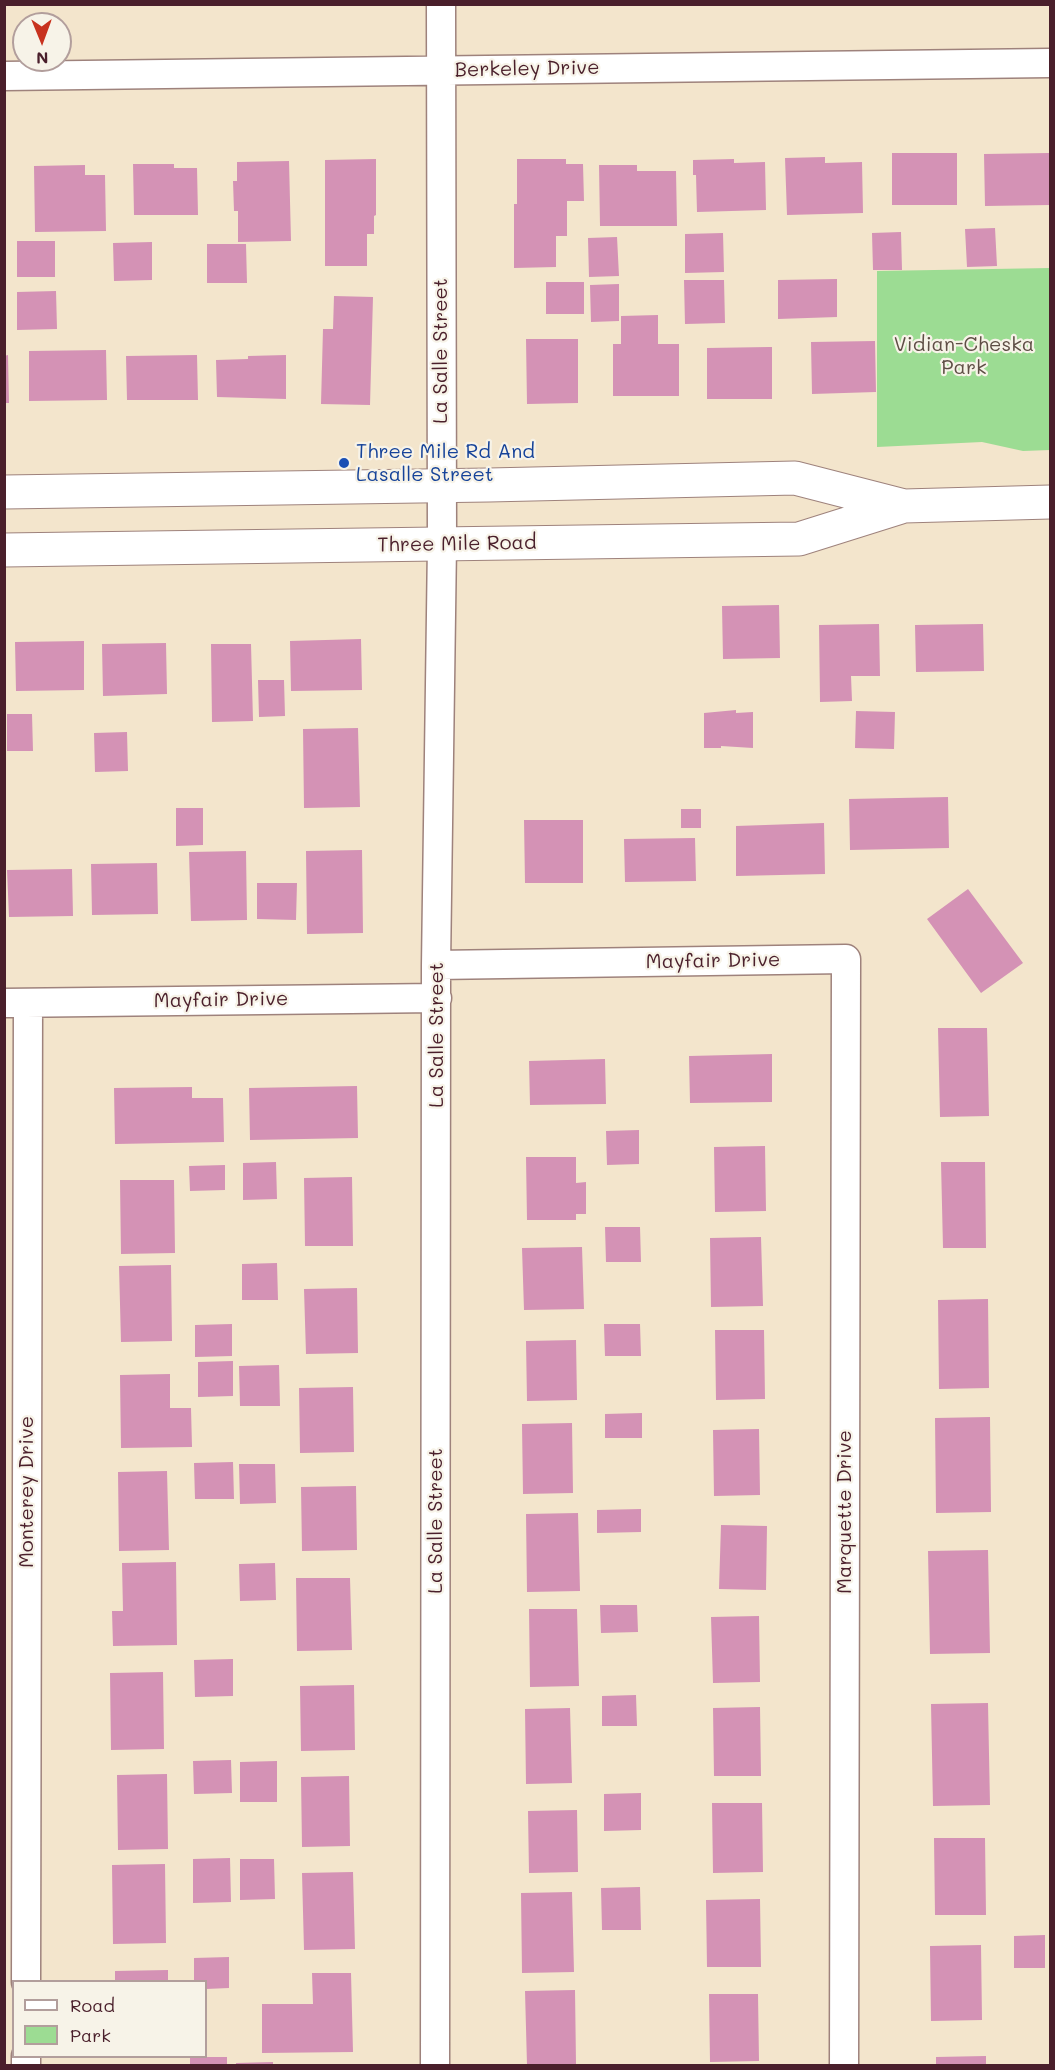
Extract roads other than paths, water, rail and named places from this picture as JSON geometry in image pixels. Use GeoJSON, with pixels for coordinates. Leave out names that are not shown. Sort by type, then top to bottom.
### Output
{"type":"FeatureCollection","features":[{"type":"Feature","properties":{"kind":"street","name":"La Salle Street"},"geometry":{"type":"LineString","coordinates":[[435,2066],[436,965],[442,544],[441,4]]}},
{"type":"Feature","properties":{"kind":"street","name":"Berkeley Drive"},"geometry":{"type":"LineString","coordinates":[[4,76],[1050,63]]}},
{"type":"Feature","properties":{"kind":"street","name":"Three Mile Road"},"geometry":{"type":"LineString","coordinates":[[4,492],[795,478],[904,506]]}},
{"type":"Feature","properties":{"kind":"street","name":"Three Mile Road"},"geometry":{"type":"LineString","coordinates":[[4,550],[799,539],[904,506],[1050,502]]}},
{"type":"Feature","properties":{"kind":"street","name":"Mayfair Drive"},"geometry":{"type":"LineString","coordinates":[[436,965],[846,959]]}},
{"type":"Feature","properties":{"kind":"street","name":"Marquette Drive"},"geometry":{"type":"LineString","coordinates":[[844,2066],[846,959]]}},
{"type":"Feature","properties":{"kind":"street","name":"Mayfair Drive"},"geometry":{"type":"LineString","coordinates":[[16,1003],[437,998]]}},
{"type":"Feature","properties":{"kind":"street","name":"Monterey Drive"},"geometry":{"type":"LineString","coordinates":[[16,1003],[26,1980]]}},
{"type":"Feature","properties":{"kind":"place","name":"Three Mile Rd And Lasalle Street"},"geometry":{"type":"Point","coordinates":[344,463]}},
{"type":"Feature","properties":{"kind":"park label","name":"Vidian-Cheska Park"},"geometry":{"type":"Point","coordinates":[964,356]}}]}
